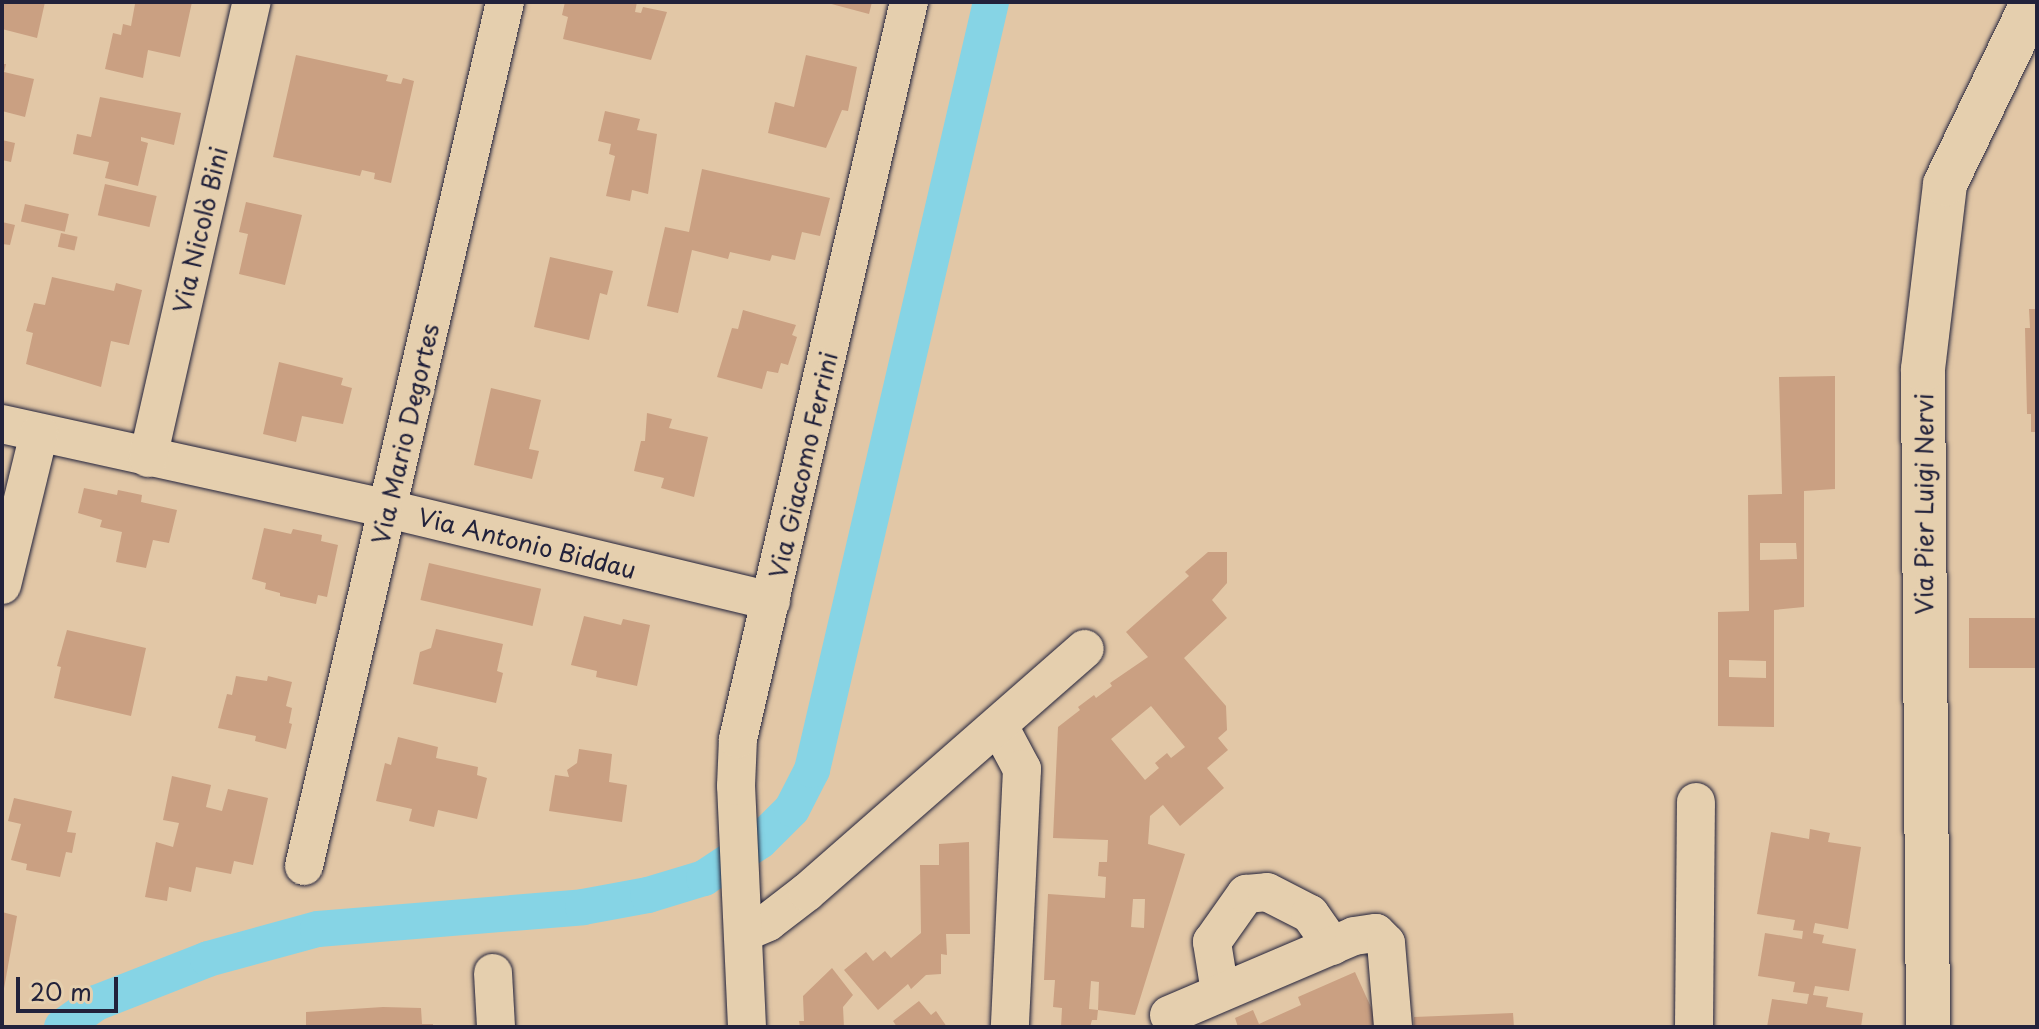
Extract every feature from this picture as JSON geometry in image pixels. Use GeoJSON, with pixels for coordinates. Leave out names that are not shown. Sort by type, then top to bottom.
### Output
{"type":"FeatureCollection","features":[{"type":"Feature","properties":{"kind":"street","name":"Via Nicolò Bini"},"geometry":{"type":"LineString","coordinates":[[148,458],[252,2]]}},
{"type":"Feature","properties":{"kind":"street","name":"Via Mario Degortes"},"geometry":{"type":"LineString","coordinates":[[304,866],[505,2]]}},
{"type":"Feature","properties":{"kind":"street","name":"Via Giacomo Ferrini"},"geometry":{"type":"LineString","coordinates":[[747,1027],[736,786],[738,739],[909,2]]}},
{"type":"Feature","properties":{"kind":"street","name":"Via Pier Luigi Nervi"},"geometry":{"type":"LineString","coordinates":[[1928,1027],[1923,369],[1945,184],[2033,2]]}},
{"type":"Feature","properties":{"kind":"street","name":"Via Antonio Biddau"},"geometry":{"type":"LineString","coordinates":[[2,424],[388,509],[771,601]]}},
{"type":"Feature","properties":{"kind":"street"},"geometry":{"type":"LineString","coordinates":[[2,585],[39,433]]}},
{"type":"Feature","properties":{"kind":"street"},"geometry":{"type":"LineString","coordinates":[[744,918],[768,922],[807,892],[1085,649]]}},
{"type":"Feature","properties":{"kind":"street"},"geometry":{"type":"LineString","coordinates":[[999,726],[1022,769],[1010,1027]]}},
{"type":"Feature","properties":{"kind":"street"},"geometry":{"type":"LineString","coordinates":[[1694,1027],[1696,802]]}},
{"type":"Feature","properties":{"kind":"street"},"geometry":{"type":"LineString","coordinates":[[1220,992],[1212,942],[1246,894],[1267,892],[1310,914],[1332,946]]}},
{"type":"Feature","properties":{"kind":"street"},"geometry":{"type":"LineString","coordinates":[[1169,1015],[1354,936],[1376,933],[1386,943],[1393,1027]]}},
{"type":"Feature","properties":{"kind":"street"},"geometry":{"type":"LineString","coordinates":[[493,973],[496,1027]]}},
{"type":"Feature","properties":{"kind":"building"},"geometry":{"type":"Polygon","coordinates":[[[2,2],[45,2],[37,38],[2,29],[2,2]]]}},
{"type":"Feature","properties":{"kind":"building"},"geometry":{"type":"Polygon","coordinates":[[[130,2],[192,2],[180,57],[148,50],[143,78],[105,69],[113,33],[121,35],[123,24],[131,26],[135,4],[130,2]]]}},
{"type":"Feature","properties":{"kind":"building"},"geometry":{"type":"Polygon","coordinates":[[[565,2],[637,2],[635,12],[641,13],[643,7],[667,12],[651,60],[563,39],[568,17],[562,15],[565,2]]]}},
{"type":"Feature","properties":{"kind":"building"},"geometry":{"type":"Polygon","coordinates":[[[824,2],[872,2],[869,14],[824,2]]]}},
{"type":"Feature","properties":{"kind":"building"},"geometry":{"type":"Polygon","coordinates":[[[296,55],[388,75],[386,81],[401,84],[403,78],[414,81],[391,183],[374,179],[375,173],[362,170],[360,176],[273,157],[296,55]]]}},
{"type":"Feature","properties":{"kind":"building"},"geometry":{"type":"Polygon","coordinates":[[[806,55],[857,67],[848,111],[842,110],[826,148],[768,133],[775,102],[794,107],[806,55]]]}},
{"type":"Feature","properties":{"kind":"building"},"geometry":{"type":"Polygon","coordinates":[[[2,64],[6,64],[4,72],[34,79],[25,117],[2,111],[2,64]]]}},
{"type":"Feature","properties":{"kind":"building"},"geometry":{"type":"Polygon","coordinates":[[[100,97],[181,113],[174,145],[141,137],[141,141],[148,143],[138,186],[105,178],[109,162],[73,154],[77,134],[91,137],[100,97]]]}},
{"type":"Feature","properties":{"kind":"building"},"geometry":{"type":"Polygon","coordinates":[[[605,111],[640,119],[637,130],[657,134],[648,194],[632,190],[630,201],[606,196],[615,156],[609,154],[611,144],[598,141],[605,111]]]}},
{"type":"Feature","properties":{"kind":"building"},"geometry":{"type":"Polygon","coordinates":[[[2,140],[15,143],[11,162],[2,160],[2,140]]]}},
{"type":"Feature","properties":{"kind":"building"},"geometry":{"type":"Polygon","coordinates":[[[702,169],[830,198],[820,236],[802,232],[795,260],[772,255],[770,261],[730,252],[728,259],[692,250],[678,313],[647,306],[665,227],[689,232],[702,169]]]}},
{"type":"Feature","properties":{"kind":"building"},"geometry":{"type":"Polygon","coordinates":[[[105,184],[157,196],[149,227],[98,215],[105,184]]]}},
{"type":"Feature","properties":{"kind":"building"},"geometry":{"type":"Polygon","coordinates":[[[246,202],[302,215],[285,285],[239,274],[248,234],[239,232],[246,202]]]}},
{"type":"Feature","properties":{"kind":"building"},"geometry":{"type":"Polygon","coordinates":[[[25,204],[69,214],[65,232],[21,222],[25,204]]]}},
{"type":"Feature","properties":{"kind":"building"},"geometry":{"type":"Polygon","coordinates":[[[2,222],[15,225],[10,245],[2,244],[2,222]]]}},
{"type":"Feature","properties":{"kind":"building"},"geometry":{"type":"Polygon","coordinates":[[[61,233],[78,237],[74,250],[58,247],[61,233]]]}},
{"type":"Feature","properties":{"kind":"building"},"geometry":{"type":"Polygon","coordinates":[[[550,257],[613,271],[607,295],[600,293],[589,340],[534,327],[550,257]]]}},
{"type":"Feature","properties":{"kind":"building"},"geometry":{"type":"Polygon","coordinates":[[[52,277],[114,291],[116,283],[142,290],[129,345],[111,341],[101,387],[26,364],[33,333],[26,331],[34,303],[45,305],[52,277]]]}},
{"type":"Feature","properties":{"kind":"building"},"geometry":{"type":"Polygon","coordinates":[[[2029,309],[2037,309],[2037,432],[2031,432],[2031,414],[2027,414],[2025,328],[2030,328],[2029,309]]]}},
{"type":"Feature","properties":{"kind":"building"},"geometry":{"type":"Polygon","coordinates":[[[743,310],[796,325],[792,335],[797,337],[788,365],[781,363],[778,373],[767,371],[762,389],[717,377],[732,328],[738,329],[743,310]]]}},
{"type":"Feature","properties":{"kind":"building"},"geometry":{"type":"Polygon","coordinates":[[[279,362],[343,378],[341,385],[352,388],[343,424],[302,416],[296,442],[263,434],[279,362]]]}},
{"type":"Feature","properties":{"kind":"building"},"geometry":{"type":"Polygon","coordinates":[[[1835,376],[1835,489],[1804,491],[1804,607],[1774,610],[1774,727],[1718,726],[1718,612],[1749,611],[1748,495],[1782,494],[1779,377],[1835,376]],[[1760,543],[1760,560],[1797,559],[1796,543],[1760,543]],[[1729,660],[1729,677],[1766,678],[1766,661],[1729,660]]]}},
{"type":"Feature","properties":{"kind":"building"},"geometry":{"type":"Polygon","coordinates":[[[491,388],[541,400],[529,449],[539,451],[532,479],[474,465],[491,388]]]}},
{"type":"Feature","properties":{"kind":"building"},"geometry":{"type":"Polygon","coordinates":[[[647,413],[672,419],[669,428],[708,437],[694,497],[661,488],[664,478],[634,471],[641,441],[645,441],[647,413]]]}},
{"type":"Feature","properties":{"kind":"building"},"geometry":{"type":"Polygon","coordinates":[[[84,488],[117,495],[118,490],[142,495],[141,502],[177,510],[169,543],[153,540],[146,568],[116,562],[122,532],[100,527],[102,520],[78,513],[84,488]]]}},
{"type":"Feature","properties":{"kind":"building"},"geometry":{"type":"Polygon","coordinates":[[[264,528],[291,534],[293,529],[322,535],[321,541],[338,545],[327,597],[318,595],[316,604],[280,596],[280,593],[265,589],[266,583],[252,579],[264,528]]]}},
{"type":"Feature","properties":{"kind":"building"},"geometry":{"type":"Polygon","coordinates":[[[1208,552],[1227,552],[1227,583],[1212,600],[1227,618],[1184,658],[1226,706],[1227,730],[1218,738],[1228,750],[1207,768],[1224,788],[1180,826],[1163,805],[1150,816],[1148,844],[1185,854],[1135,1015],[1098,1010],[1097,1020],[1092,1020],[1090,1027],[1061,1027],[1062,1008],[1053,1007],[1055,980],[1044,980],[1048,894],[1105,898],[1106,877],[1098,876],[1099,862],[1107,862],[1108,840],[1053,838],[1058,727],[1080,710],[1078,707],[1094,695],[1096,698],[1112,686],[1110,683],[1148,657],[1126,632],[1189,576],[1185,572],[1208,552]],[[1151,706],[1111,739],[1145,780],[1159,768],[1155,763],[1167,753],[1171,758],[1185,747],[1151,706]],[[1133,899],[1131,927],[1144,928],[1145,899],[1133,899]],[[1091,981],[1089,1009],[1098,1010],[1099,982],[1091,981]]]}},
{"type":"Feature","properties":{"kind":"building"},"geometry":{"type":"Polygon","coordinates":[[[429,563],[541,589],[533,626],[420,600],[429,563]]]}},
{"type":"Feature","properties":{"kind":"building"},"geometry":{"type":"Polygon","coordinates":[[[584,616],[621,625],[623,619],[650,625],[637,686],[596,677],[597,671],[571,665],[584,616]]]}},
{"type":"Feature","properties":{"kind":"building"},"geometry":{"type":"Polygon","coordinates":[[[1969,618],[2037,618],[2037,668],[1969,668],[1969,618]]]}},
{"type":"Feature","properties":{"kind":"building"},"geometry":{"type":"Polygon","coordinates":[[[436,629],[503,644],[497,671],[503,673],[496,703],[413,684],[420,652],[431,648],[436,629]]]}},
{"type":"Feature","properties":{"kind":"building"},"geometry":{"type":"Polygon","coordinates":[[[67,630],[146,648],[131,716],[54,698],[61,667],[57,666],[67,630]]]}},
{"type":"Feature","properties":{"kind":"building"},"geometry":{"type":"Polygon","coordinates":[[[236,676],[267,681],[268,676],[292,682],[286,706],[292,708],[289,723],[292,724],[286,749],[255,741],[256,736],[218,728],[227,694],[232,695],[236,676]]]}},
{"type":"Feature","properties":{"kind":"building"},"geometry":{"type":"Polygon","coordinates":[[[398,737],[438,747],[436,758],[478,767],[477,775],[487,778],[477,819],[438,810],[434,827],[409,821],[412,809],[376,801],[385,763],[391,765],[398,737]]]}},
{"type":"Feature","properties":{"kind":"building"},"geometry":{"type":"Polygon","coordinates":[[[579,749],[612,754],[609,782],[627,785],[622,822],[549,811],[555,775],[569,777],[567,770],[577,763],[579,749]]]}},
{"type":"Feature","properties":{"kind":"building"},"geometry":{"type":"Polygon","coordinates":[[[172,776],[211,785],[206,807],[222,811],[228,789],[268,798],[253,865],[234,861],[231,874],[196,867],[191,892],[169,887],[167,901],[145,897],[156,842],[173,847],[179,823],[163,820],[172,776]]]}},
{"type":"Feature","properties":{"kind":"building"},"geometry":{"type":"Polygon","coordinates":[[[14,798],[72,811],[67,832],[76,833],[72,853],[66,852],[60,877],[26,870],[27,864],[11,860],[21,824],[8,821],[14,798]]]}},
{"type":"Feature","properties":{"kind":"building"},"geometry":{"type":"Polygon","coordinates":[[[1810,829],[1830,833],[1828,842],[1861,847],[1848,929],[1815,923],[1813,933],[1824,935],[1822,943],[1856,949],[1849,991],[1815,986],[1813,995],[1828,997],[1826,1007],[1863,1013],[1861,1027],[1767,1027],[1772,999],[1807,1004],[1809,994],[1793,992],[1795,982],[1758,976],[1765,933],[1802,939],[1803,931],[1793,930],[1795,920],[1757,914],[1771,832],[1809,839],[1810,829]]]}},
{"type":"Feature","properties":{"kind":"building"},"geometry":{"type":"Polygon","coordinates":[[[969,842],[970,934],[946,934],[947,955],[941,954],[941,974],[926,975],[911,989],[908,984],[878,1010],[844,970],[866,952],[873,961],[885,951],[891,958],[921,933],[920,865],[939,865],[939,844],[969,842]]]}},
{"type":"Feature","properties":{"kind":"building"},"geometry":{"type":"Polygon","coordinates":[[[2,912],[17,916],[3,994],[2,994],[2,912]]]}},
{"type":"Feature","properties":{"kind":"building"},"geometry":{"type":"Polygon","coordinates":[[[832,968],[853,995],[843,1007],[844,1027],[800,1027],[799,1021],[804,1021],[803,996],[832,968]]]}},
{"type":"Feature","properties":{"kind":"building"},"geometry":{"type":"Polygon","coordinates":[[[1355,972],[1380,1027],[1238,1027],[1235,1018],[1253,1010],[1259,1024],[1301,1005],[1298,997],[1355,972]]]}},
{"type":"Feature","properties":{"kind":"building"},"geometry":{"type":"Polygon","coordinates":[[[919,1001],[931,1015],[936,1011],[947,1027],[897,1027],[893,1021],[919,1001]]]}},
{"type":"Feature","properties":{"kind":"building"},"geometry":{"type":"Polygon","coordinates":[[[421,1008],[422,1024],[433,1024],[433,1027],[306,1027],[306,1012],[421,1008]]]}},
{"type":"Feature","properties":{"kind":"building"},"geometry":{"type":"Polygon","coordinates":[[[1513,1013],[1514,1027],[1414,1027],[1414,1017],[1513,1013]]]}},
{"type":"Feature","properties":{"kind":"waterway"},"geometry":{"type":"LineString","coordinates":[[62,1027],[96,1003],[208,959],[318,929],[583,907],[648,895],[704,878],[760,841],[792,809],[812,770],[991,2]]}}]}
